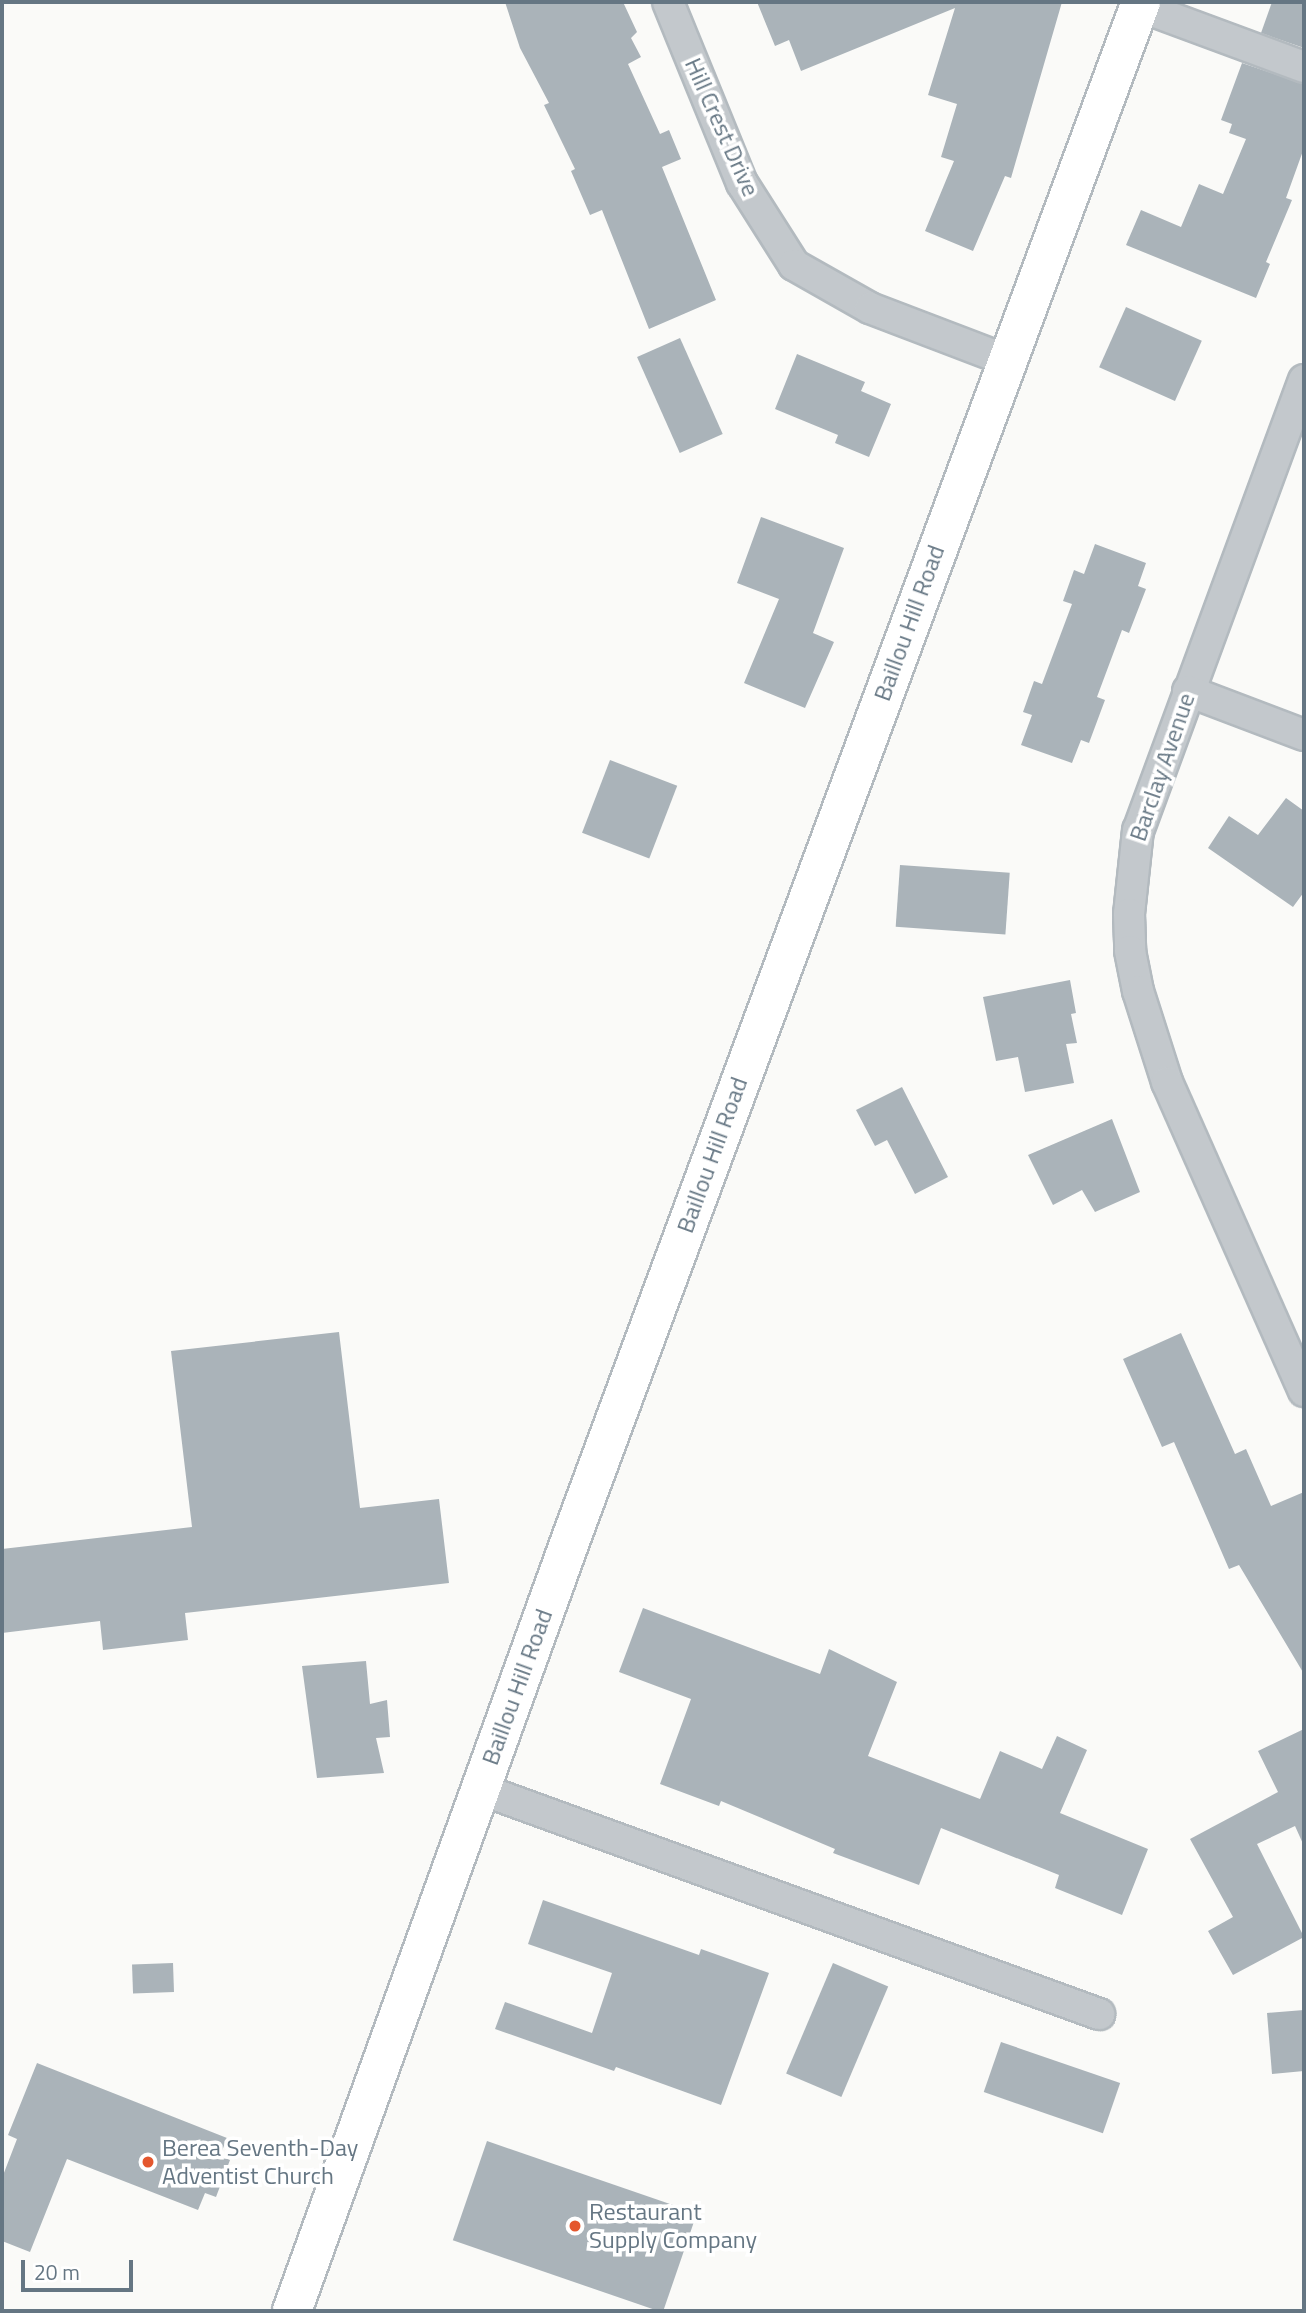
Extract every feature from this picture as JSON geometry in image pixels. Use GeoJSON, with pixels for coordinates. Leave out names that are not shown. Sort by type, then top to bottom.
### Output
{"type":"FeatureCollection","features":[{"type":"Feature","properties":{"kind":"main road","name":"Baillou Hill Road"},"geometry":{"type":"LineString","coordinates":[[292,2311],[480,1789],[1006,360],[1140,4]]}},
{"type":"Feature","properties":{"kind":"street","name":"Hill Crest Drive"},"geometry":{"type":"LineString","coordinates":[[668,2],[743,183],[794,265],[870,308],[1006,360]]}},
{"type":"Feature","properties":{"kind":"street"},"geometry":{"type":"LineString","coordinates":[[1140,4],[1304,67]]}},
{"type":"Feature","properties":{"kind":"street","name":"Barclay Avenue"},"geometry":{"type":"LineString","coordinates":[[1304,380],[1138,830],[1129,887],[1130,951],[1144,1014],[1167,1082],[1295,1345],[1304,1391]]}},
{"type":"Feature","properties":{"kind":"street"},"geometry":{"type":"LineString","coordinates":[[1188,691],[1304,735]]}},
{"type":"Feature","properties":{"kind":"street"},"geometry":{"type":"LineString","coordinates":[[480,1789],[1099,2014]]}},
{"type":"Feature","properties":{"kind":"building"},"geometry":{"type":"Polygon","coordinates":[[[505,2],[623,2],[637,32],[631,38],[641,57],[628,64],[660,134],[669,130],[681,159],[662,167],[716,300],[649,329],[602,210],[590,215],[571,171],[575,169],[544,105],[549,103],[520,48],[505,2]]]}},
{"type":"Feature","properties":{"kind":"building"},"geometry":{"type":"Polygon","coordinates":[[[757,2],[1062,2],[1011,178],[1005,176],[973,251],[925,231],[954,161],[941,157],[957,104],[928,95],[955,8],[801,71],[789,40],[775,46],[757,2]]]}},
{"type":"Feature","properties":{"kind":"building"},"geometry":{"type":"Polygon","coordinates":[[[1272,2],[1304,2],[1304,48],[1261,33],[1272,2]]]}},
{"type":"Feature","properties":{"kind":"building"},"geometry":{"type":"Polygon","coordinates":[[[1242,63],[1304,84],[1304,148],[1286,198],[1292,200],[1266,262],[1270,264],[1256,298],[1126,245],[1141,210],[1181,227],[1199,184],[1223,194],[1246,139],[1229,133],[1232,124],[1221,120],[1242,63]]]}},
{"type":"Feature","properties":{"kind":"building"},"geometry":{"type":"Polygon","coordinates":[[[1126,307],[1202,341],[1175,401],[1099,367],[1126,307]]]}},
{"type":"Feature","properties":{"kind":"building"},"geometry":{"type":"Polygon","coordinates":[[[680,338],[723,434],[680,453],[637,357],[680,338]]]}},
{"type":"Feature","properties":{"kind":"building"},"geometry":{"type":"Polygon","coordinates":[[[797,354],[865,382],[861,391],[891,404],[869,457],[835,443],[838,435],[775,409],[797,354]]]}},
{"type":"Feature","properties":{"kind":"building"},"geometry":{"type":"Polygon","coordinates":[[[761,517],[844,548],[813,633],[834,642],[805,708],[744,683],[779,599],[737,583],[761,517]]]}},
{"type":"Feature","properties":{"kind":"building"},"geometry":{"type":"Polygon","coordinates":[[[1095,544],[1146,563],[1138,586],[1146,589],[1129,633],[1122,630],[1097,697],[1105,700],[1089,743],[1081,740],[1072,763],[1021,745],[1032,715],[1023,712],[1034,681],[1042,684],[1072,604],[1063,601],[1074,570],[1084,574],[1095,544]]]}},
{"type":"Feature","properties":{"kind":"building"},"geometry":{"type":"Polygon","coordinates":[[[610,760],[677,786],[649,859],[582,833],[610,760]]]}},
{"type":"Feature","properties":{"kind":"building"},"geometry":{"type":"Polygon","coordinates":[[[1286,798],[1304,811],[1304,892],[1293,907],[1208,848],[1229,816],[1258,835],[1286,798]]]}},
{"type":"Feature","properties":{"kind":"building"},"geometry":{"type":"Polygon","coordinates":[[[900,865],[1010,873],[1005,935],[896,927],[900,865]]]}},
{"type":"Feature","properties":{"kind":"building"},"geometry":{"type":"Polygon","coordinates":[[[1070,980],[1076,1013],[1071,1014],[1077,1043],[1066,1044],[1074,1083],[1025,1092],[1018,1057],[996,1061],[983,997],[1070,980]]]}},
{"type":"Feature","properties":{"kind":"building"},"geometry":{"type":"Polygon","coordinates":[[[902,1087],[948,1177],[915,1194],[887,1140],[875,1146],[856,1110],[902,1087]]]}},
{"type":"Feature","properties":{"kind":"building"},"geometry":{"type":"Polygon","coordinates":[[[1112,1119],[1140,1192],[1095,1212],[1082,1190],[1053,1205],[1028,1155],[1112,1119]]]}},
{"type":"Feature","properties":{"kind":"building"},"geometry":{"type":"Polygon","coordinates":[[[339,1332],[360,1508],[439,1499],[449,1583],[185,1613],[188,1640],[103,1650],[100,1621],[2,1633],[2,1549],[192,1527],[171,1351],[339,1332]]]}},
{"type":"Feature","properties":{"kind":"building"},"geometry":{"type":"Polygon","coordinates":[[[1181,1333],[1235,1454],[1246,1449],[1271,1506],[1304,1492],[1304,1674],[1239,1565],[1229,1569],[1174,1442],[1162,1447],[1123,1359],[1181,1333]]]}},
{"type":"Feature","properties":{"kind":"building"},"geometry":{"type":"Polygon","coordinates":[[[643,1608],[820,1674],[829,1649],[897,1682],[868,1756],[980,1799],[1000,1751],[1042,1769],[1057,1736],[1087,1750],[1060,1813],[1148,1849],[1122,1915],[1055,1888],[1059,1875],[941,1828],[919,1885],[833,1853],[835,1849],[721,1801],[719,1806],[660,1784],[691,1699],[619,1672],[643,1608]]]}},
{"type":"Feature","properties":{"kind":"building"},"geometry":{"type":"Polygon","coordinates":[[[366,1661],[370,1704],[387,1700],[390,1737],[376,1738],[384,1773],[317,1778],[302,1666],[366,1661]]]}},
{"type":"Feature","properties":{"kind":"building"},"geometry":{"type":"Polygon","coordinates":[[[1304,1729],[1304,1846],[1295,1826],[1257,1844],[1304,1937],[1233,1975],[1208,1931],[1233,1917],[1190,1839],[1278,1792],[1258,1751],[1304,1729]]]}},
{"type":"Feature","properties":{"kind":"building"},"geometry":{"type":"Polygon","coordinates":[[[543,1900],[699,1955],[701,1949],[769,1973],[721,2105],[616,2067],[614,2071],[495,2029],[505,2002],[592,2033],[612,1973],[528,1944],[543,1900]]]}},
{"type":"Feature","properties":{"kind":"building"},"geometry":{"type":"Polygon","coordinates":[[[173,1963],[174,1992],[133,1993],[132,1964],[173,1963]]]}},
{"type":"Feature","properties":{"kind":"building"},"geometry":{"type":"Polygon","coordinates":[[[833,1963],[888,1986],[841,2097],[786,2073],[833,1963]]]}},
{"type":"Feature","properties":{"kind":"building"},"geometry":{"type":"Polygon","coordinates":[[[1304,2010],[1304,2071],[1272,2074],[1267,2013],[1304,2010]]]}},
{"type":"Feature","properties":{"kind":"building"},"geometry":{"type":"Polygon","coordinates":[[[1001,2042],[1120,2083],[1103,2133],[984,2092],[1001,2042]]]}},
{"type":"Feature","properties":{"kind":"building","name":"Berea Seventh-Day Adventist Church"},"geometry":{"type":"Polygon","coordinates":[[[37,2063],[227,2138],[220,2156],[230,2160],[216,2197],[205,2193],[198,2210],[67,2159],[30,2252],[2,2241],[2,2178],[17,2139],[8,2135],[37,2063]]]}},
{"type":"Feature","properties":{"kind":"building","name":"Restaurant Supply Company"},"geometry":{"type":"Polygon","coordinates":[[[487,2141],[697,2213],[663,2311],[453,2240],[487,2141]]]}},
{"type":"Feature","properties":{"kind":"place","name":"Berea Seventh-Day Adventist Church"},"geometry":{"type":"Point","coordinates":[148,2162]}},
{"type":"Feature","properties":{"kind":"place","name":"Restaurant Supply Company"},"geometry":{"type":"Point","coordinates":[575,2226]}}]}
